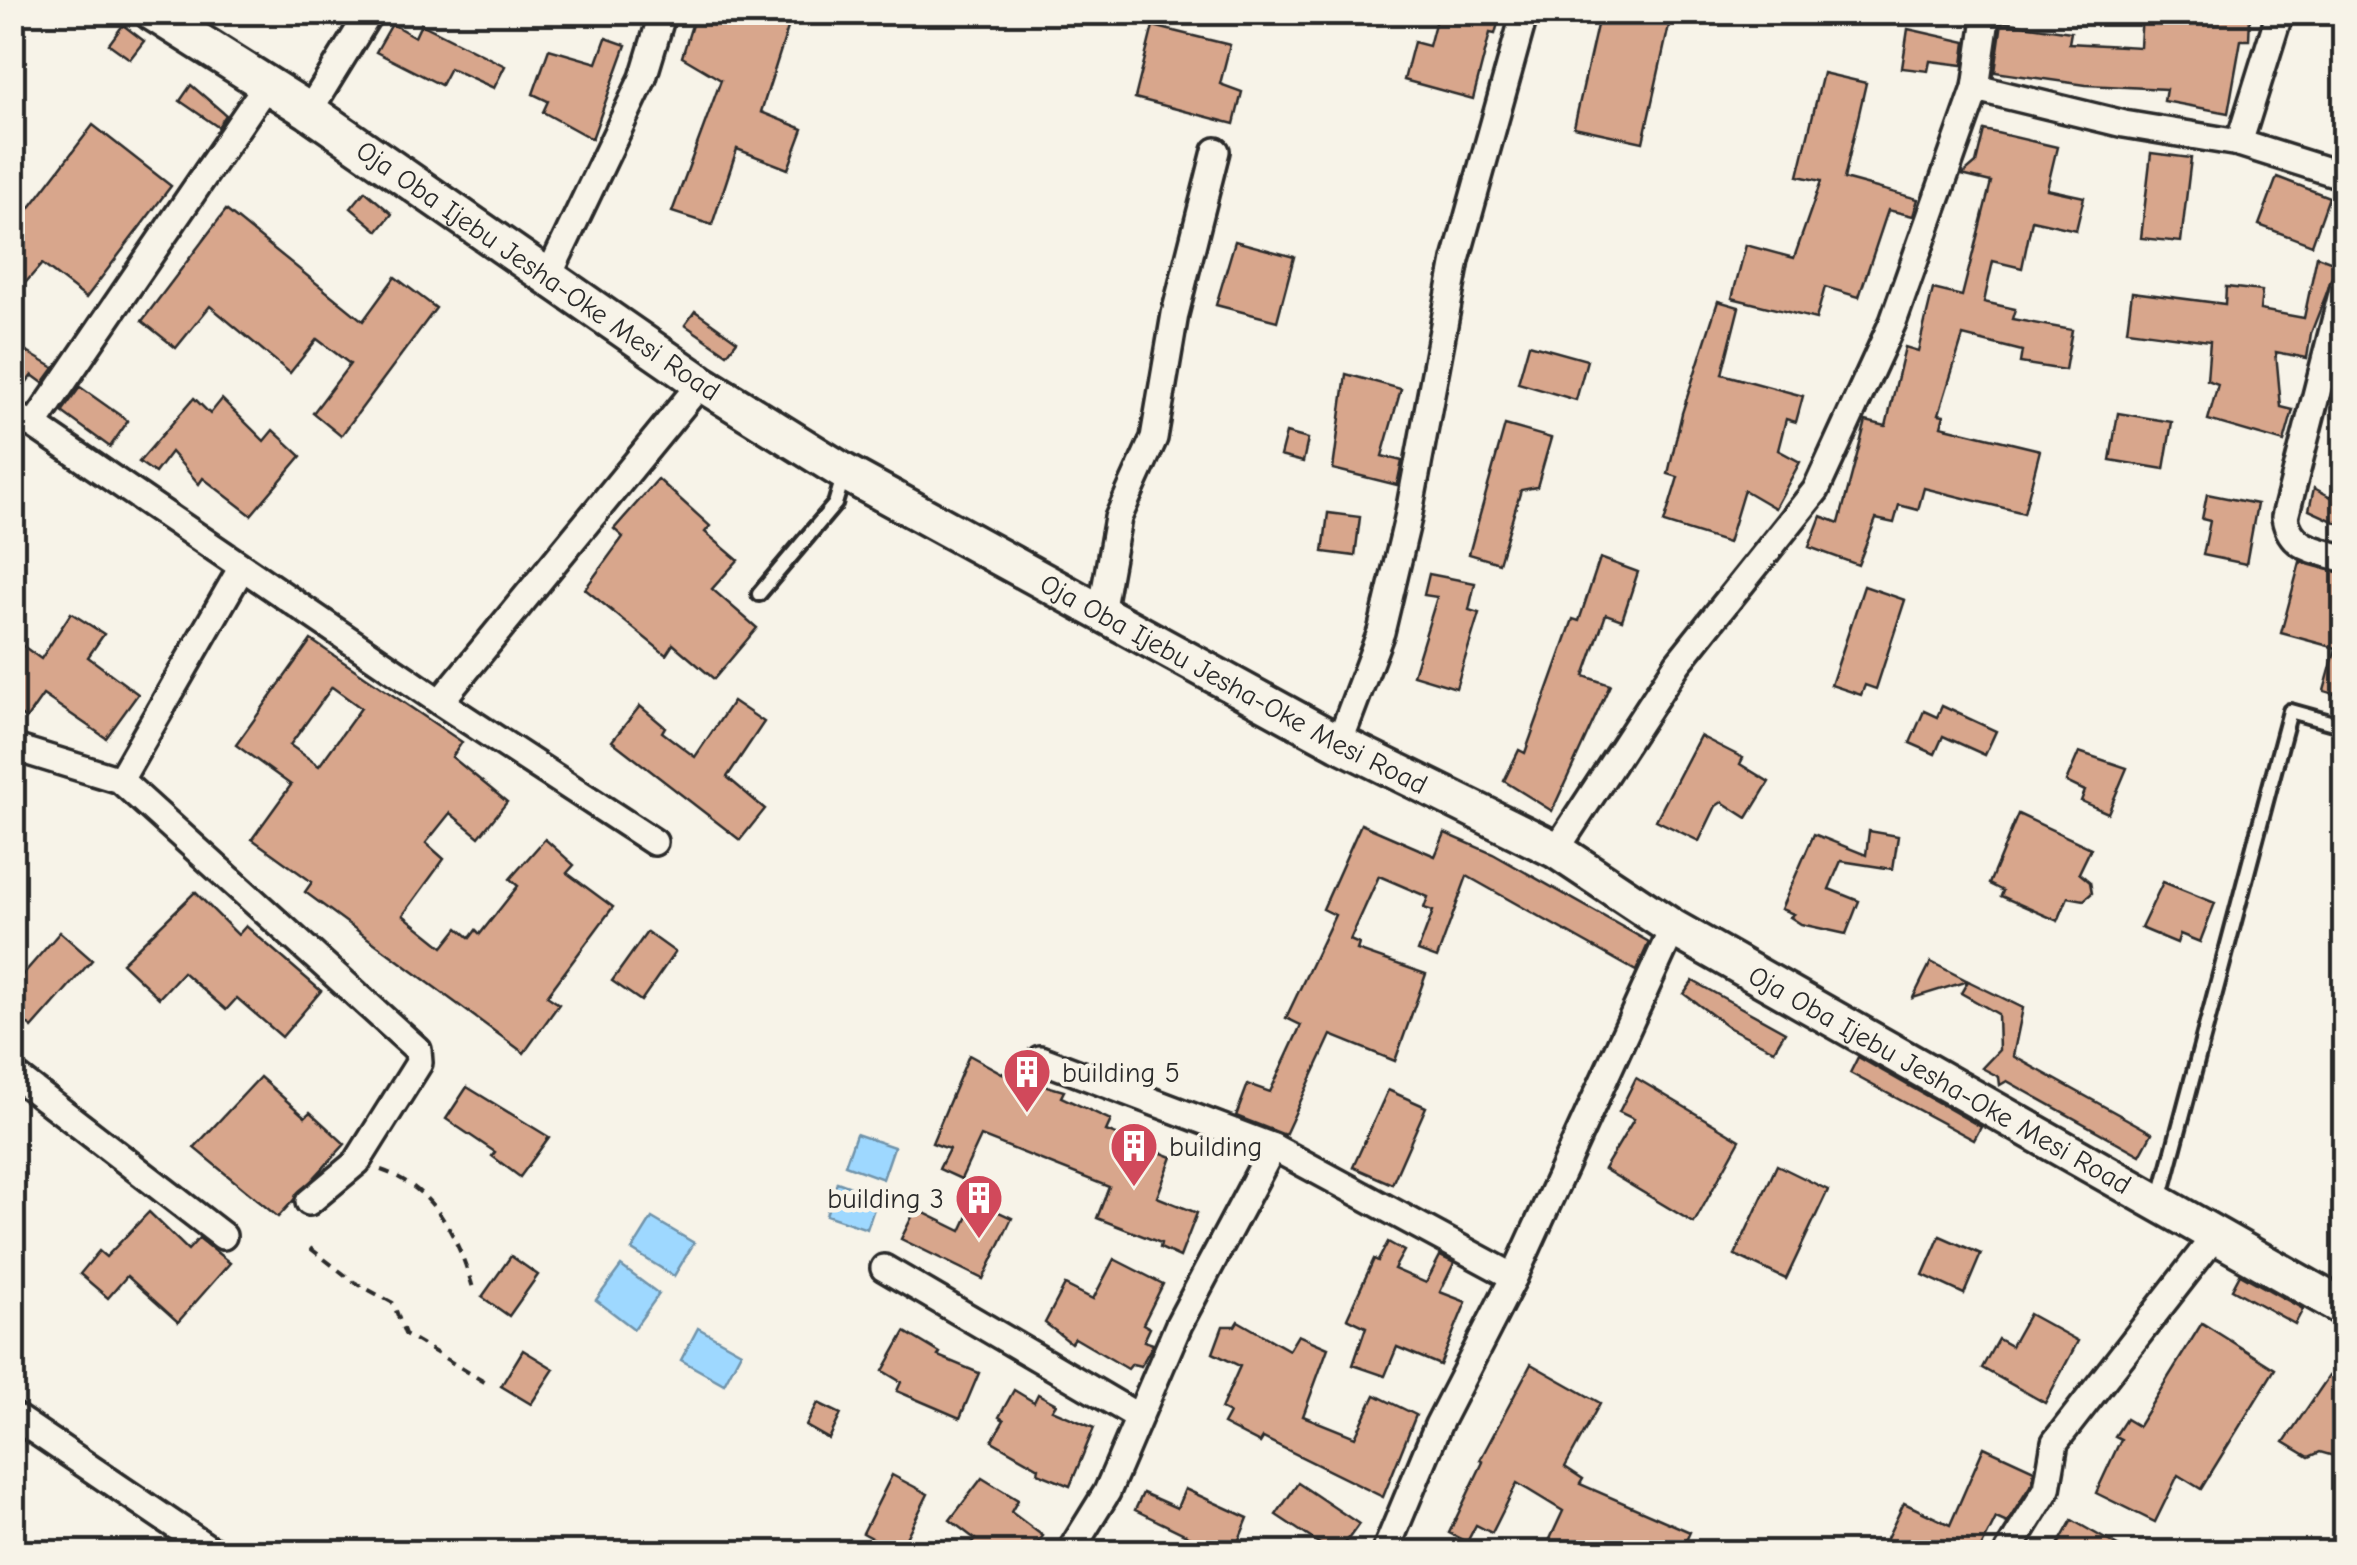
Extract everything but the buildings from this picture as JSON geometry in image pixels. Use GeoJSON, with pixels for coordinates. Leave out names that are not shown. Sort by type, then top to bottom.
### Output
{"type":"FeatureCollection","features":[{"type":"Feature","properties":{"kind":"main road","name":"Oja Oba Ijebu Jesha-Oke Mesi Road"},"geometry":{"type":"LineString","coordinates":[[152,12],[309,111],[701,384],[844,472],[1339,743],[1556,850],[1673,928],[2344,1308]]}},
{"type":"Feature","properties":{"kind":"street"},"geometry":{"type":"LineString","coordinates":[[309,111],[370,12]]}},
{"type":"Feature","properties":{"kind":"street"},"geometry":{"type":"LineString","coordinates":[[547,279],[643,78],[663,12]]}},
{"type":"Feature","properties":{"kind":"street"},"geometry":{"type":"LineString","coordinates":[[1339,743],[1381,632],[1412,499],[1456,260],[1525,12]]}},
{"type":"Feature","properties":{"kind":"street"},"geometry":{"type":"LineString","coordinates":[[1556,850],[1678,663],[1816,490],[1893,322],[1976,88],[1987,12]]}},
{"type":"Feature","properties":{"kind":"street"},"geometry":{"type":"LineString","coordinates":[[2238,143],[2280,12]]}},
{"type":"Feature","properties":{"kind":"street"},"geometry":{"type":"LineString","coordinates":[[267,84],[23,420],[654,842]]}},
{"type":"Feature","properties":{"kind":"street"},"geometry":{"type":"LineString","coordinates":[[1976,88],[2124,124],[2238,143],[2344,176]]}},
{"type":"Feature","properties":{"kind":"street"},"geometry":{"type":"LineString","coordinates":[[1101,613],[1118,518],[1154,438],[1175,314],[1216,152]]}},
{"type":"Feature","properties":{"kind":"street"},"geometry":{"type":"LineString","coordinates":[[2344,286],[2285,516],[2287,531],[2296,543],[2344,558]]}},
{"type":"Feature","properties":{"kind":"street"},"geometry":{"type":"LineString","coordinates":[[440,702],[701,384]]}},
{"type":"Feature","properties":{"kind":"street"},"geometry":{"type":"LineString","coordinates":[[120,780],[242,569]]}},
{"type":"Feature","properties":{"kind":"street"},"geometry":{"type":"LineString","coordinates":[[12,747],[120,780],[418,1050],[419,1063],[357,1162],[309,1202]]}},
{"type":"Feature","properties":{"kind":"street"},"geometry":{"type":"LineString","coordinates":[[1385,1552],[1438,1425],[1514,1277],[1673,928]]}},
{"type":"Feature","properties":{"kind":"street"},"geometry":{"type":"LineString","coordinates":[[1040,1058],[1273,1147],[1514,1277]]}},
{"type":"Feature","properties":{"kind":"street"},"geometry":{"type":"LineString","coordinates":[[12,1073],[223,1236]]}},
{"type":"Feature","properties":{"kind":"street"},"geometry":{"type":"LineString","coordinates":[[1070,1552],[1107,1492],[1180,1324],[1273,1147]]}},
{"type":"Feature","properties":{"kind":"street"},"geometry":{"type":"LineString","coordinates":[[2008,1552],[2047,1489],[2054,1442],[2214,1236]]}},
{"type":"Feature","properties":{"kind":"street"},"geometry":{"type":"LineString","coordinates":[[884,1268],[1137,1416]]}},
{"type":"Feature","properties":{"kind":"street"},"geometry":{"type":"LineString","coordinates":[[12,1414],[214,1552]]}},
{"type":"Feature","properties":{"kind":"lane"},"geometry":{"type":"LineString","coordinates":[[759,594],[835,504],[844,472]]}},
{"type":"Feature","properties":{"kind":"lane"},"geometry":{"type":"LineString","coordinates":[[2159,1203],[2290,712],[2344,726]]}},
{"type":"Feature","properties":{"kind":"path"},"geometry":{"type":"LineString","coordinates":[[357,1162],[391,1173],[432,1203],[457,1237],[473,1288]]}},
{"type":"Feature","properties":{"kind":"path"},"geometry":{"type":"LineString","coordinates":[[310,1248],[354,1282],[393,1304],[405,1334],[486,1383]]}},
{"type":"Feature","properties":{"kind":"water"},"geometry":{"type":"Polygon","coordinates":[[[856,1134],[894,1147],[883,1179],[845,1165],[856,1134]]]}},
{"type":"Feature","properties":{"kind":"water"},"geometry":{"type":"Polygon","coordinates":[[[837,1182],[878,1197],[867,1229],[826,1215],[837,1182]]]}},
{"type":"Feature","properties":{"kind":"water"},"geometry":{"type":"Polygon","coordinates":[[[652,1218],[694,1243],[674,1276],[632,1250],[652,1218]]]}},
{"type":"Feature","properties":{"kind":"water"},"geometry":{"type":"Polygon","coordinates":[[[621,1266],[659,1294],[634,1329],[596,1300],[621,1266]]]}},
{"type":"Feature","properties":{"kind":"water"},"geometry":{"type":"Polygon","coordinates":[[[698,1328],[741,1352],[724,1384],[681,1360],[698,1328]]]}},
{"type":"Feature","properties":{"kind":"place","name":"building 5"},"geometry":{"type":"Point","coordinates":[1027,1114]}},
{"type":"Feature","properties":{"kind":"place","name":"building"},"geometry":{"type":"Point","coordinates":[1134,1188]}},
{"type":"Feature","properties":{"kind":"place","name":"building 3"},"geometry":{"type":"Point","coordinates":[979,1240]}}]}
